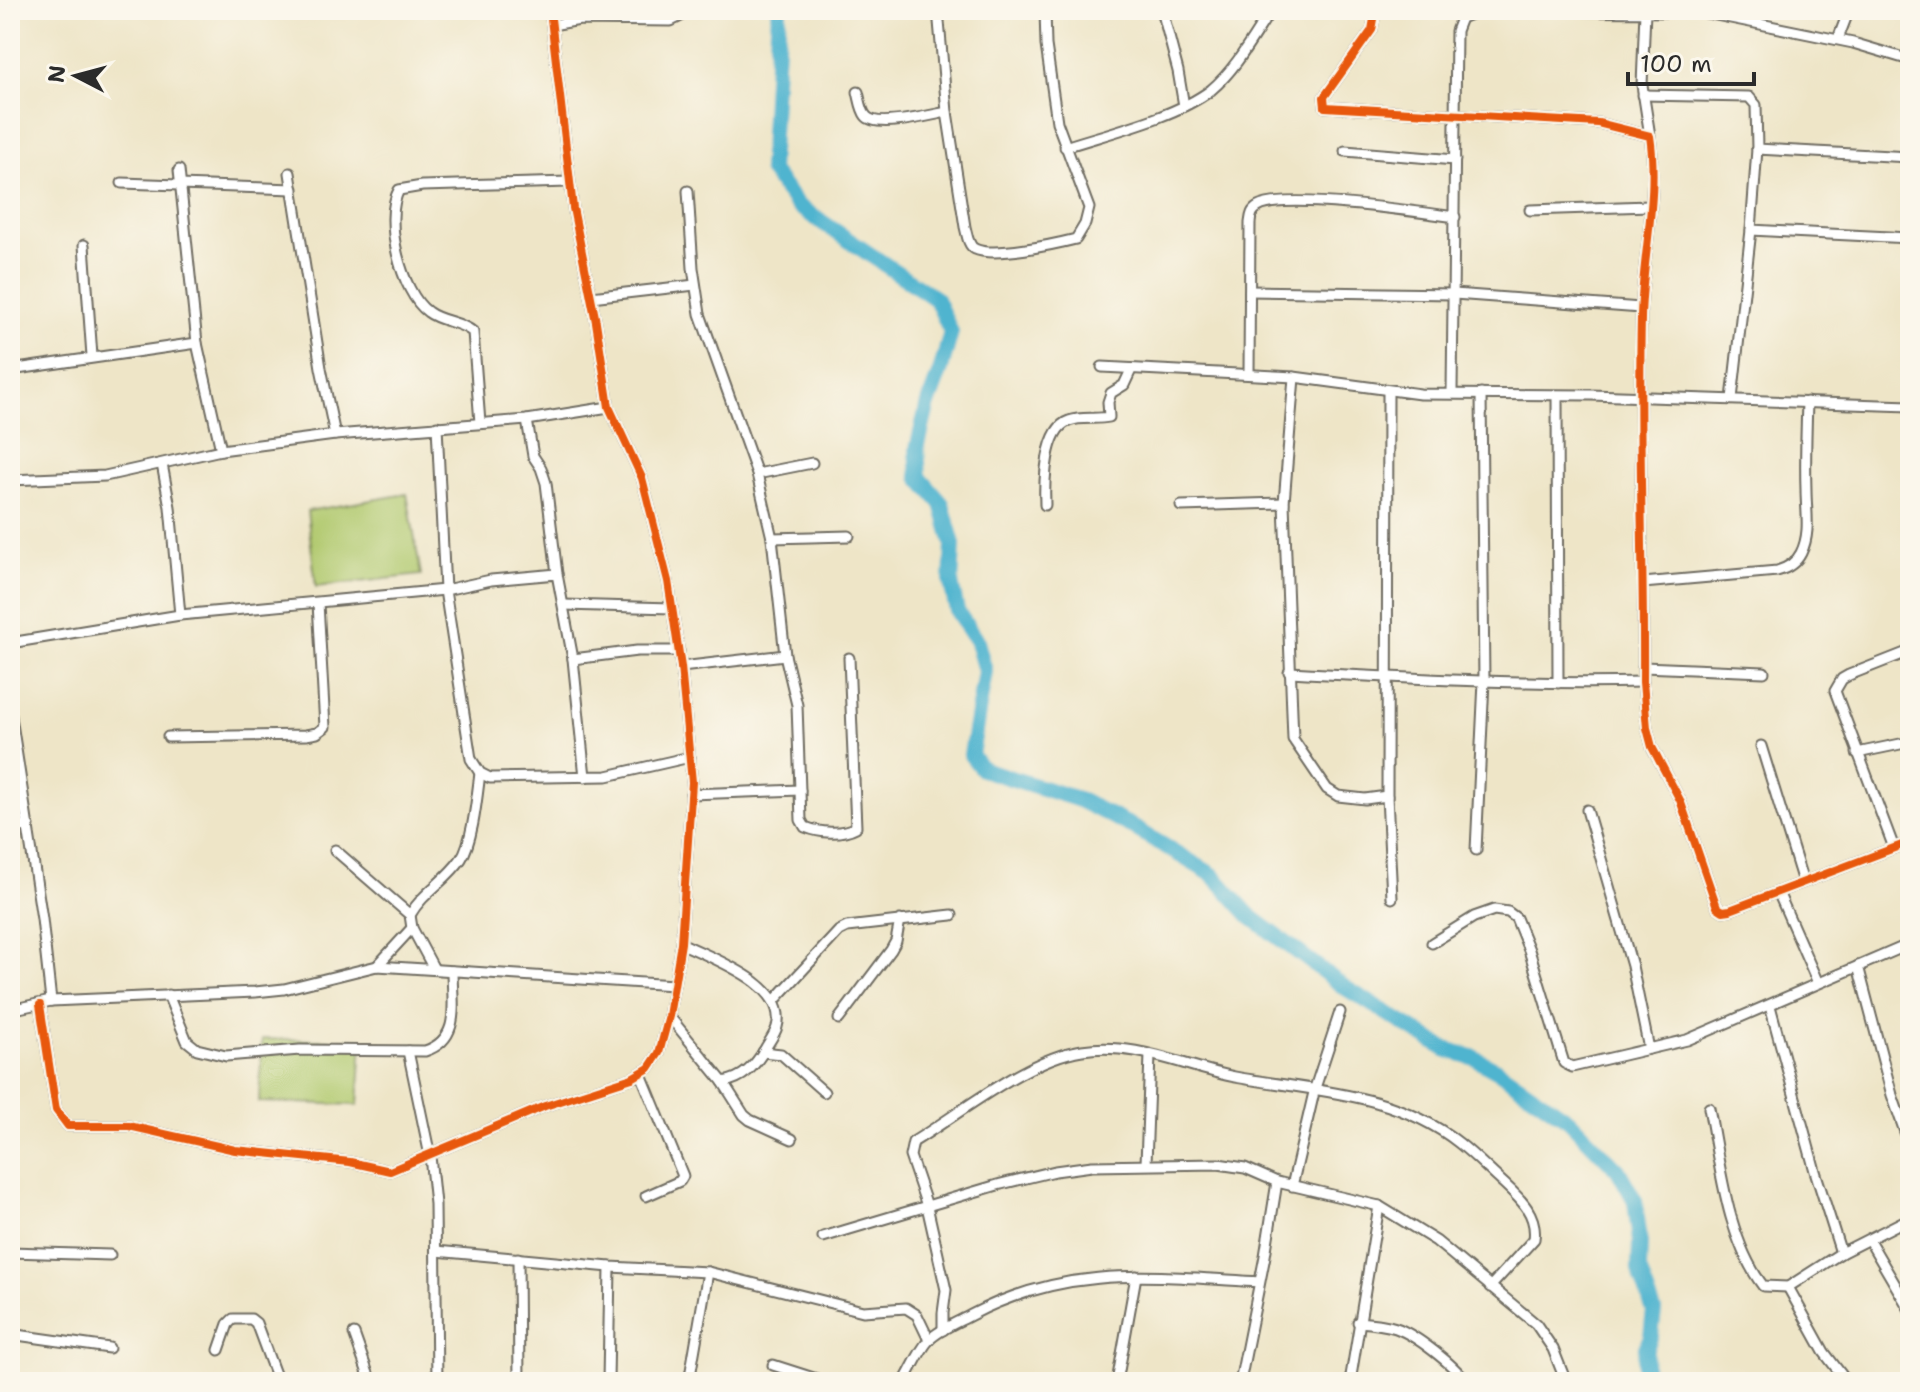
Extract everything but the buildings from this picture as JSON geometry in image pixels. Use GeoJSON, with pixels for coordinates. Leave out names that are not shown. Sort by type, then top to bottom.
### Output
{"type":"FeatureCollection","features":[{"type":"Feature","properties":{"kind":"street"},"geometry":{"type":"LineString","coordinates":[[40,1005],[56,1110],[68,1126],[129,1126],[219,1147],[350,1162],[381,1171],[390,1171],[430,1156],[545,1106],[641,1074],[659,1053],[669,1016],[681,943],[691,794],[681,667],[672,608],[642,478],[609,407],[569,182],[550,10]]}},
{"type":"Feature","properties":{"kind":"street"},"geometry":{"type":"LineString","coordinates":[[552,25],[605,15],[671,21],[683,15],[683,10]]}},
{"type":"Feature","properties":{"kind":"street"},"geometry":{"type":"LineString","coordinates":[[938,10],[947,112],[965,227],[970,245],[986,251],[1045,247],[1076,239],[1085,224],[1089,208],[1057,122],[1046,45],[1045,10]]}},
{"type":"Feature","properties":{"kind":"street"},"geometry":{"type":"LineString","coordinates":[[1162,10],[1184,106]]}},
{"type":"Feature","properties":{"kind":"street"},"geometry":{"type":"LineString","coordinates":[[1065,147],[1184,106],[1211,89],[1240,58],[1271,10]]}},
{"type":"Feature","properties":{"kind":"street"},"geometry":{"type":"LineString","coordinates":[[1365,10],[1374,19],[1372,30],[1324,97],[1323,105],[1329,109],[1456,113],[1512,120],[1598,123],[1650,136]]}},
{"type":"Feature","properties":{"kind":"street"},"geometry":{"type":"LineString","coordinates":[[1838,39],[1849,10]]}},
{"type":"Feature","properties":{"kind":"street"},"geometry":{"type":"LineString","coordinates":[[1452,392],[1456,31],[1461,18],[1478,11],[1702,11],[1838,39],[1910,60]]}},
{"type":"Feature","properties":{"kind":"street"},"geometry":{"type":"LineString","coordinates":[[1645,11],[1643,95],[1650,136],[1652,181],[1641,308],[1639,397],[1643,682],[1652,747],[1680,800],[1709,890],[1717,907],[1723,911],[1910,842]]}},
{"type":"Feature","properties":{"kind":"street"},"geometry":{"type":"LineString","coordinates":[[858,92],[864,115],[871,120],[899,120],[947,112]]}},
{"type":"Feature","properties":{"kind":"street"},"geometry":{"type":"LineString","coordinates":[[1643,95],[1749,97],[1756,105],[1757,149],[1751,230],[1732,399]]}},
{"type":"Feature","properties":{"kind":"street"},"geometry":{"type":"LineString","coordinates":[[1757,149],[1910,157]]}},
{"type":"Feature","properties":{"kind":"street"},"geometry":{"type":"LineString","coordinates":[[1345,151],[1455,160]]}},
{"type":"Feature","properties":{"kind":"street"},"geometry":{"type":"LineString","coordinates":[[179,170],[197,343],[221,450]]}},
{"type":"Feature","properties":{"kind":"street"},"geometry":{"type":"LineString","coordinates":[[290,173],[321,368],[335,435]]}},
{"type":"Feature","properties":{"kind":"street"},"geometry":{"type":"LineString","coordinates":[[480,423],[473,332],[428,312],[413,295],[399,261],[392,211],[394,199],[399,190],[422,186],[569,182]]}},
{"type":"Feature","properties":{"kind":"street"},"geometry":{"type":"LineString","coordinates":[[122,183],[293,189]]}},
{"type":"Feature","properties":{"kind":"street"},"geometry":{"type":"LineString","coordinates":[[688,191],[700,314],[757,474],[772,538],[785,655],[797,705],[801,820],[805,827],[815,831],[849,831],[856,827],[849,658]]}},
{"type":"Feature","properties":{"kind":"street"},"geometry":{"type":"LineString","coordinates":[[1249,374],[1250,223],[1252,212],[1257,207],[1282,201],[1387,208],[1455,217]]}},
{"type":"Feature","properties":{"kind":"street"},"geometry":{"type":"LineString","coordinates":[[1530,210],[1649,206]]}},
{"type":"Feature","properties":{"kind":"street"},"geometry":{"type":"LineString","coordinates":[[1751,230],[1910,238]]}},
{"type":"Feature","properties":{"kind":"street"},"geometry":{"type":"LineString","coordinates":[[84,245],[92,356]]}},
{"type":"Feature","properties":{"kind":"street"},"geometry":{"type":"LineString","coordinates":[[591,297],[695,285]]}},
{"type":"Feature","properties":{"kind":"street"},"geometry":{"type":"LineString","coordinates":[[1250,291],[1454,294],[1641,308]]}},
{"type":"Feature","properties":{"kind":"street"},"geometry":{"type":"LineString","coordinates":[[10,370],[197,343]]}},
{"type":"Feature","properties":{"kind":"street"},"geometry":{"type":"LineString","coordinates":[[1102,367],[1294,377],[1420,394],[1452,392],[1910,406]]}},
{"type":"Feature","properties":{"kind":"street"},"geometry":{"type":"LineString","coordinates":[[1045,505],[1044,483],[1053,438],[1058,429],[1067,421],[1109,417],[1111,393],[1124,385],[1131,370]]}},
{"type":"Feature","properties":{"kind":"street"},"geometry":{"type":"LineString","coordinates":[[1294,377],[1284,503],[1293,739],[1327,789],[1338,796],[1387,796]]}},
{"type":"Feature","properties":{"kind":"street"},"geometry":{"type":"LineString","coordinates":[[1388,391],[1387,796],[1392,898]]}},
{"type":"Feature","properties":{"kind":"street"},"geometry":{"type":"LineString","coordinates":[[1476,850],[1484,681],[1481,394]]}},
{"type":"Feature","properties":{"kind":"street"},"geometry":{"type":"LineString","coordinates":[[1557,396],[1558,683]]}},
{"type":"Feature","properties":{"kind":"street"},"geometry":{"type":"LineString","coordinates":[[1643,583],[1777,571],[1796,562],[1807,538],[1807,402]]}},
{"type":"Feature","properties":{"kind":"street"},"geometry":{"type":"LineString","coordinates":[[10,480],[105,476],[221,450],[335,435],[527,420],[609,407]]}},
{"type":"Feature","properties":{"kind":"street"},"geometry":{"type":"LineString","coordinates":[[527,420],[533,456],[546,483],[557,574],[573,659],[585,777]]}},
{"type":"Feature","properties":{"kind":"street"},"geometry":{"type":"LineString","coordinates":[[437,426],[445,590],[471,759],[480,773],[490,778],[607,776],[690,757]]}},
{"type":"Feature","properties":{"kind":"street"},"geometry":{"type":"LineString","coordinates":[[757,474],[812,463]]}},
{"type":"Feature","properties":{"kind":"street"},"geometry":{"type":"LineString","coordinates":[[162,464],[170,507],[180,615]]}},
{"type":"Feature","properties":{"kind":"street"},"geometry":{"type":"LineString","coordinates":[[1181,506],[1284,503]]}},
{"type":"Feature","properties":{"kind":"street"},"geometry":{"type":"LineString","coordinates":[[772,538],[849,536]]}},
{"type":"Feature","properties":{"kind":"street"},"geometry":{"type":"LineString","coordinates":[[10,643],[180,615],[445,590],[491,580],[557,574]]}},
{"type":"Feature","properties":{"kind":"street"},"geometry":{"type":"LineString","coordinates":[[168,737],[306,735],[317,733],[325,727],[318,603]]}},
{"type":"Feature","properties":{"kind":"street"},"geometry":{"type":"LineString","coordinates":[[564,605],[672,608]]}},
{"type":"Feature","properties":{"kind":"street"},"geometry":{"type":"LineString","coordinates":[[573,659],[637,651],[679,651]]}},
{"type":"Feature","properties":{"kind":"street"},"geometry":{"type":"LineString","coordinates":[[1894,848],[1835,698],[1838,685],[1849,675],[1910,651]]}},
{"type":"Feature","properties":{"kind":"street"},"geometry":{"type":"LineString","coordinates":[[681,667],[785,655]]}},
{"type":"Feature","properties":{"kind":"street"},"geometry":{"type":"LineString","coordinates":[[1643,667],[1764,672]]}},
{"type":"Feature","properties":{"kind":"street"},"geometry":{"type":"LineString","coordinates":[[1289,672],[1484,681],[1643,682]]}},
{"type":"Feature","properties":{"kind":"street"},"geometry":{"type":"LineString","coordinates":[[10,710],[29,826],[51,1001]]}},
{"type":"Feature","properties":{"kind":"street"},"geometry":{"type":"LineString","coordinates":[[1857,753],[1910,742]]}},
{"type":"Feature","properties":{"kind":"street"},"geometry":{"type":"LineString","coordinates":[[1761,746],[1803,882]]}},
{"type":"Feature","properties":{"kind":"street"},"geometry":{"type":"LineString","coordinates":[[434,969],[412,928],[410,915],[462,858],[469,839],[480,773]]}},
{"type":"Feature","properties":{"kind":"street"},"geometry":{"type":"LineString","coordinates":[[691,794],[800,790]]}},
{"type":"Feature","properties":{"kind":"street"},"geometry":{"type":"LineString","coordinates":[[1587,810],[1632,966],[1649,1049]]}},
{"type":"Feature","properties":{"kind":"street"},"geometry":{"type":"LineString","coordinates":[[10,828],[29,826]]}},
{"type":"Feature","properties":{"kind":"street"},"geometry":{"type":"LineString","coordinates":[[335,850],[410,915]]}},
{"type":"Feature","properties":{"kind":"street"},"geometry":{"type":"LineString","coordinates":[[1778,892],[1818,983]]}},
{"type":"Feature","properties":{"kind":"street"},"geometry":{"type":"LineString","coordinates":[[1432,943],[1474,917],[1494,910],[1508,912],[1516,918],[1566,1066],[1578,1066],[1687,1040],[1910,944]]}},
{"type":"Feature","properties":{"kind":"street"},"geometry":{"type":"LineString","coordinates":[[775,1000],[839,931],[847,927],[952,915]]}},
{"type":"Feature","properties":{"kind":"street"},"geometry":{"type":"LineString","coordinates":[[839,1019],[891,950],[900,920]]}},
{"type":"Feature","properties":{"kind":"street"},"geometry":{"type":"LineString","coordinates":[[377,966],[412,928]]}},
{"type":"Feature","properties":{"kind":"street"},"geometry":{"type":"LineString","coordinates":[[681,943],[748,977],[775,1000],[777,1028],[763,1052],[739,1078],[723,1082]]}},
{"type":"Feature","properties":{"kind":"street"},"geometry":{"type":"LineString","coordinates":[[10,1010],[51,1001],[284,989],[377,966],[674,985]]}},
{"type":"Feature","properties":{"kind":"street"},"geometry":{"type":"LineString","coordinates":[[1858,966],[1892,1095],[1910,1146]]}},
{"type":"Feature","properties":{"kind":"street"},"geometry":{"type":"LineString","coordinates":[[168,995],[187,1041],[197,1049],[238,1056],[300,1050],[425,1051],[437,1047],[448,1035],[452,1022],[452,971]]}},
{"type":"Feature","properties":{"kind":"street"},"geometry":{"type":"LineString","coordinates":[[1770,1006],[1841,1253]]}},
{"type":"Feature","properties":{"kind":"street"},"geometry":{"type":"LineString","coordinates":[[1292,1186],[1315,1088],[1340,1012]]}},
{"type":"Feature","properties":{"kind":"street"},"geometry":{"type":"LineString","coordinates":[[669,1016],[723,1082],[744,1115],[792,1139]]}},
{"type":"Feature","properties":{"kind":"street"},"geometry":{"type":"LineString","coordinates":[[943,1330],[946,1290],[927,1206],[910,1156],[913,1142],[1013,1077],[1067,1054],[1106,1047],[1234,1077],[1315,1088],[1376,1101],[1430,1124],[1458,1142],[1523,1201],[1533,1221],[1534,1239],[1490,1287]]}},
{"type":"Feature","properties":{"kind":"street"},"geometry":{"type":"LineString","coordinates":[[408,1051],[430,1156],[435,1204],[437,1382]]}},
{"type":"Feature","properties":{"kind":"street"},"geometry":{"type":"LineString","coordinates":[[763,1052],[781,1054],[824,1092]]}},
{"type":"Feature","properties":{"kind":"street"},"geometry":{"type":"LineString","coordinates":[[1146,1164],[1150,1055]]}},
{"type":"Feature","properties":{"kind":"street"},"geometry":{"type":"LineString","coordinates":[[641,1074],[683,1176],[680,1181],[646,1196]]}},
{"type":"Feature","properties":{"kind":"street"},"geometry":{"type":"LineString","coordinates":[[1709,1108],[1725,1191],[1740,1243],[1763,1286],[1788,1287],[1841,1253],[1910,1218]]}},
{"type":"Feature","properties":{"kind":"street"},"geometry":{"type":"LineString","coordinates":[[823,1237],[1055,1171],[1146,1164],[1218,1164],[1245,1168],[1277,1182],[1379,1206],[1436,1241],[1536,1324],[1553,1349],[1566,1382]]}},
{"type":"Feature","properties":{"kind":"street"},"geometry":{"type":"LineString","coordinates":[[1240,1382],[1277,1182]]}},
{"type":"Feature","properties":{"kind":"street"},"geometry":{"type":"LineString","coordinates":[[1350,1382],[1379,1206]]}},
{"type":"Feature","properties":{"kind":"street"},"geometry":{"type":"LineString","coordinates":[[1869,1240],[1910,1310]]}},
{"type":"Feature","properties":{"kind":"street"},"geometry":{"type":"LineString","coordinates":[[436,1251],[610,1267],[708,1272],[863,1311],[906,1308],[917,1315],[929,1340]]}},
{"type":"Feature","properties":{"kind":"street"},"geometry":{"type":"LineString","coordinates":[[10,1252],[110,1255]]}},
{"type":"Feature","properties":{"kind":"street"},"geometry":{"type":"LineString","coordinates":[[518,1258],[519,1382]]}},
{"type":"Feature","properties":{"kind":"street"},"geometry":{"type":"LineString","coordinates":[[608,1382],[610,1267]]}},
{"type":"Feature","properties":{"kind":"street"},"geometry":{"type":"LineString","coordinates":[[689,1382],[708,1272]]}},
{"type":"Feature","properties":{"kind":"street"},"geometry":{"type":"LineString","coordinates":[[904,1382],[929,1340],[943,1330],[987,1307],[1040,1286],[1073,1279],[1136,1276],[1259,1282]]}},
{"type":"Feature","properties":{"kind":"street"},"geometry":{"type":"LineString","coordinates":[[1117,1382],[1136,1276]]}},
{"type":"Feature","properties":{"kind":"street"},"geometry":{"type":"LineString","coordinates":[[1788,1287],[1824,1352],[1847,1382]]}},
{"type":"Feature","properties":{"kind":"street"},"geometry":{"type":"LineString","coordinates":[[219,1350],[228,1324],[233,1319],[251,1319],[256,1323],[278,1382]]}},
{"type":"Feature","properties":{"kind":"street"},"geometry":{"type":"LineString","coordinates":[[1358,1322],[1402,1330],[1436,1354],[1466,1382]]}},
{"type":"Feature","properties":{"kind":"street"},"geometry":{"type":"LineString","coordinates":[[10,1334],[109,1348]]}},
{"type":"Feature","properties":{"kind":"street"},"geometry":{"type":"LineString","coordinates":[[354,1334],[371,1382]]}},
{"type":"Feature","properties":{"kind":"street"},"geometry":{"type":"LineString","coordinates":[[773,1365],[826,1382]]}},
{"type":"Feature","properties":{"kind":"green space"},"geometry":{"type":"Polygon","coordinates":[[[407,494],[421,575],[316,587],[307,511],[407,494]]]}},
{"type":"Feature","properties":{"kind":"green space"},"geometry":{"type":"Polygon","coordinates":[[[262,1039],[362,1041],[358,1105],[259,1102],[262,1039]]]}},
{"type":"Feature","properties":{"kind":"waterway"},"geometry":{"type":"LineString","coordinates":[[779,10],[770,170],[798,206],[936,299],[951,332],[917,449],[919,477],[942,504],[953,544],[951,583],[957,611],[977,642],[985,671],[971,755],[982,769],[1077,799],[1131,826],[1213,875],[1250,916],[1344,987],[1445,1049],[1475,1058],[1500,1072],[1569,1120],[1618,1170],[1635,1201],[1640,1242],[1639,1270],[1654,1311],[1646,1348],[1644,1382]]}},
{"type":"Feature","properties":{"kind":"cycle path"},"geometry":{"type":"LineString","coordinates":[[40,1005],[56,1110],[68,1126],[129,1126],[235,1150],[350,1162],[390,1171],[545,1106],[632,1078],[649,1068],[659,1053],[669,1016],[681,943],[692,782],[681,667],[668,581],[642,478],[609,407],[573,208],[550,10]]}},
{"type":"Feature","properties":{"kind":"cycle path"},"geometry":{"type":"LineString","coordinates":[[1365,10],[1374,19],[1372,30],[1324,97],[1325,107],[1598,123],[1650,136],[1653,181],[1642,295],[1640,363],[1643,682],[1652,747],[1680,800],[1717,907],[1723,911],[1730,910],[1910,842]]}}]}
